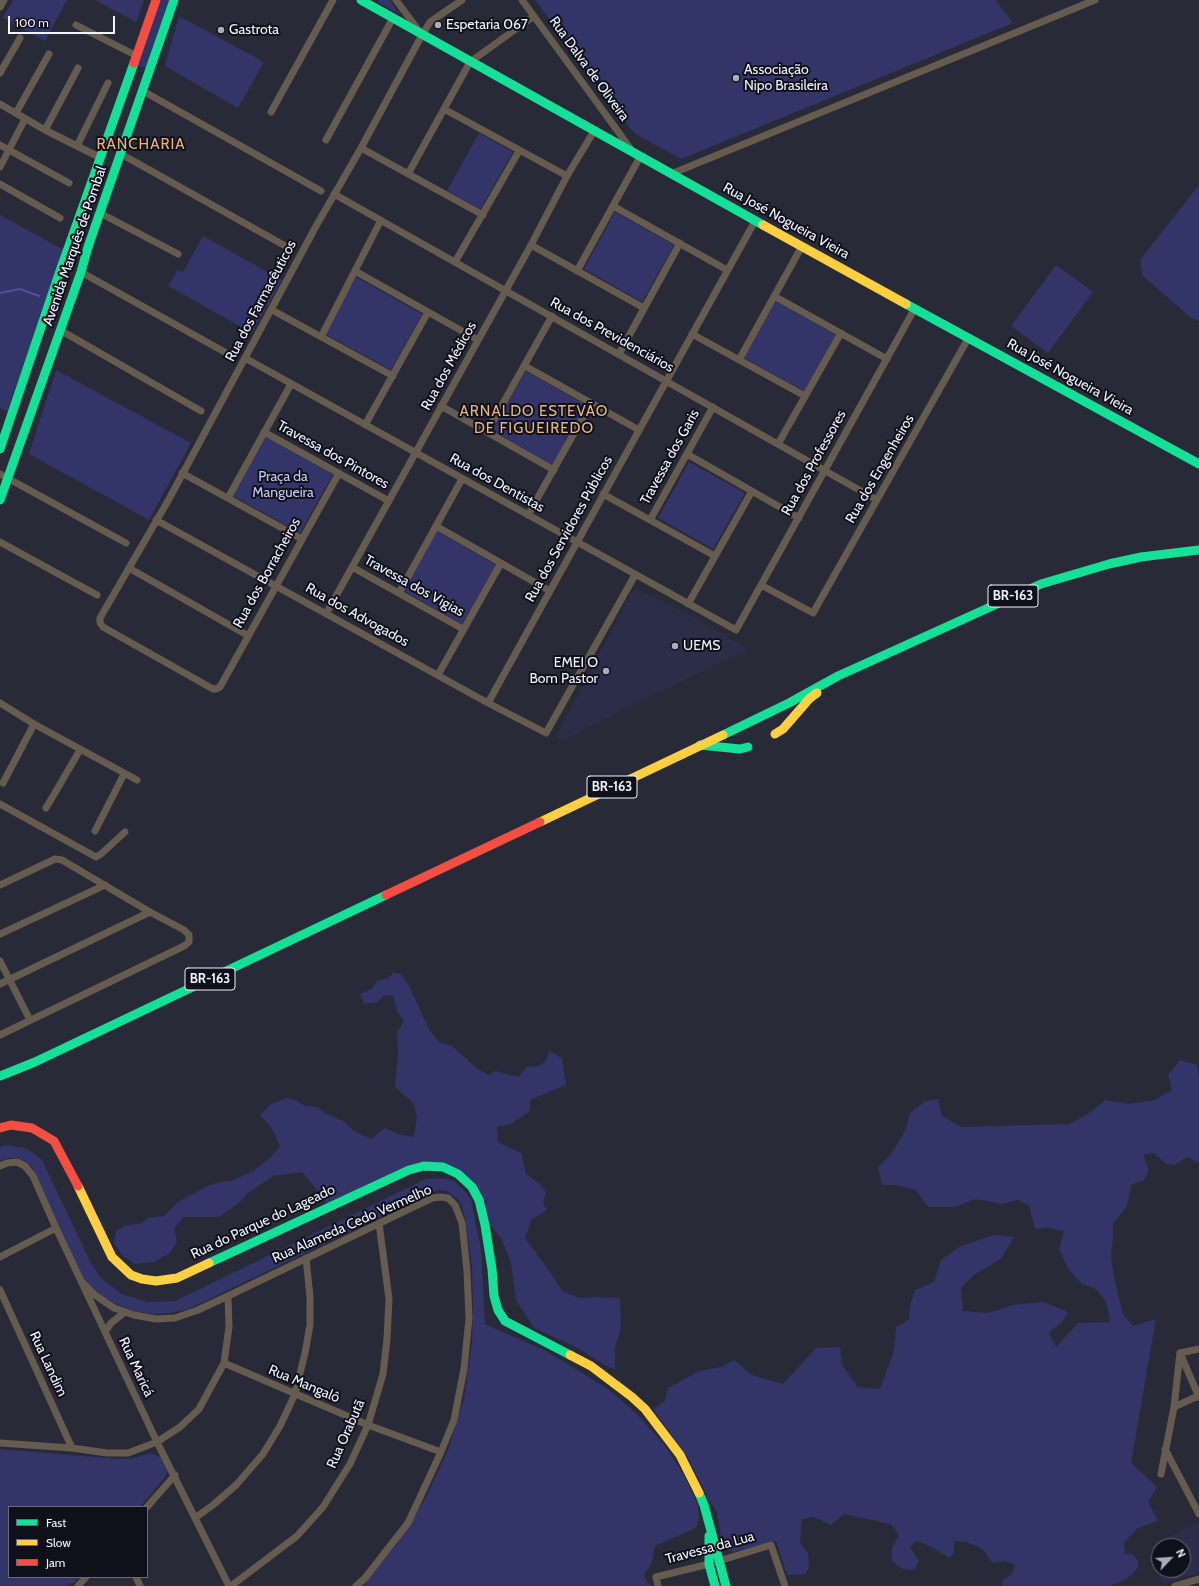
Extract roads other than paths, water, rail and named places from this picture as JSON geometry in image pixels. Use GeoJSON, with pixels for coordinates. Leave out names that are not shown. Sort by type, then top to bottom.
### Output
{"type":"FeatureCollection","features":[{"type":"Feature","properties":{"kind":"main road","name":"Avenida Marquês de Pombal"},"geometry":{"type":"LineString","coordinates":[[0,449],[72,237],[156,0]]}},
{"type":"Feature","properties":{"kind":"main road","name":"Avenida Marquês de Pombal"},"geometry":{"type":"LineString","coordinates":[[0,500],[4,476],[81,272],[88,247],[174,0]]}},
{"type":"Feature","properties":{"kind":"main road","name":"Rua José Nogueira Vieira"},"geometry":{"type":"LineString","coordinates":[[365,1],[422,35],[671,174],[1199,464]]}},
{"type":"Feature","properties":{"kind":"main road"},"geometry":{"type":"LineString","coordinates":[[132,69],[148,75]]}},
{"type":"Feature","properties":{"kind":"main road"},"geometry":{"type":"LineString","coordinates":[[72,237],[88,247]]}},
{"type":"Feature","properties":{"kind":"main road","name":"BR-163"},"geometry":{"type":"LineString","coordinates":[[0,1076],[36,1062],[788,703],[838,676],[1004,600],[1041,584],[1109,564],[1141,557],[1199,550]]}},
{"type":"Feature","properties":{"kind":"main road"},"geometry":{"type":"LineString","coordinates":[[775,734],[783,729],[810,698],[838,676]]}},
{"type":"Feature","properties":{"kind":"main road"},"geometry":{"type":"LineString","coordinates":[[700,745],[740,749],[748,747]]}},
{"type":"Feature","properties":{"kind":"main road","name":"BR-163"},"geometry":{"type":"LineString","coordinates":[[0,1084],[36,1062]]}},
{"type":"Feature","properties":{"kind":"main road","name":"Rua do Parque do Lageado"},"geometry":{"type":"LineString","coordinates":[[0,1128],[11,1125],[32,1128],[54,1141],[68,1166],[112,1257],[131,1275],[142,1279],[156,1281],[177,1278],[409,1170],[424,1166],[443,1167],[458,1174],[472,1186],[479,1200],[485,1225],[492,1270],[494,1296],[498,1310],[504,1321],[592,1366],[645,1409],[680,1455],[698,1490],[709,1526]]}},
{"type":"Feature","properties":{"kind":"main road"},"geometry":{"type":"LineString","coordinates":[[709,1526],[726,1586]]}},
{"type":"Feature","properties":{"kind":"main road"},"geometry":{"type":"LineString","coordinates":[[709,1526],[708,1564],[715,1586]]}},
{"type":"Feature","properties":{"kind":"street"},"geometry":{"type":"LineString","coordinates":[[0,7],[4,0]]}},
{"type":"Feature","properties":{"kind":"street"},"geometry":{"type":"LineString","coordinates":[[271,112],[334,0]]}},
{"type":"Feature","properties":{"kind":"street"},"geometry":{"type":"LineString","coordinates":[[396,0],[422,35]]}},
{"type":"Feature","properties":{"kind":"street","name":"Rua dos Farmacêuticos"},"geometry":{"type":"LineString","coordinates":[[220,687],[216,690],[213,689],[103,627],[100,623],[100,618],[182,473],[422,35],[430,22],[462,0]]}},
{"type":"Feature","properties":{"kind":"street","name":"Rua Dalva de Oliveira"},"geometry":{"type":"LineString","coordinates":[[522,0],[637,155]]}},
{"type":"Feature","properties":{"kind":"street"},"geometry":{"type":"LineString","coordinates":[[671,174],[1094,0]]}},
{"type":"Feature","properties":{"kind":"street"},"geometry":{"type":"LineString","coordinates":[[408,174],[470,62],[534,16]]}},
{"type":"Feature","properties":{"kind":"street"},"geometry":{"type":"LineString","coordinates":[[326,140],[393,18]]}},
{"type":"Feature","properties":{"kind":"street"},"geometry":{"type":"LineString","coordinates":[[76,25],[137,56]]}},
{"type":"Feature","properties":{"kind":"street"},"geometry":{"type":"LineString","coordinates":[[0,73],[20,38]]}},
{"type":"Feature","properties":{"kind":"street"},"geometry":{"type":"LineString","coordinates":[[16,113],[49,54]]}},
{"type":"Feature","properties":{"kind":"street"},"geometry":{"type":"LineString","coordinates":[[45,130],[78,68]]}},
{"type":"Feature","properties":{"kind":"street"},"geometry":{"type":"LineString","coordinates":[[77,146],[108,83]]}},
{"type":"Feature","properties":{"kind":"street"},"geometry":{"type":"LineString","coordinates":[[143,91],[321,191]]}},
{"type":"Feature","properties":{"kind":"street"},"geometry":{"type":"LineString","coordinates":[[0,104],[45,130],[101,158]]}},
{"type":"Feature","properties":{"kind":"street"},"geometry":{"type":"LineString","coordinates":[[444,109],[567,176]]}},
{"type":"Feature","properties":{"kind":"street"},"geometry":{"type":"LineString","coordinates":[[0,167],[25,119]]}},
{"type":"Feature","properties":{"kind":"street","name":"Rua dos Médicos"},"geometry":{"type":"LineString","coordinates":[[326,614],[531,245],[567,176],[594,131]]}},
{"type":"Feature","properties":{"kind":"street"},"geometry":{"type":"LineString","coordinates":[[0,145],[69,183]]}},
{"type":"Feature","properties":{"kind":"street"},"geometry":{"type":"LineString","coordinates":[[361,148],[483,214]]}},
{"type":"Feature","properties":{"kind":"street"},"geometry":{"type":"LineString","coordinates":[[455,262],[519,151]]}},
{"type":"Feature","properties":{"kind":"street"},"geometry":{"type":"LineString","coordinates":[[121,154],[289,248]]}},
{"type":"Feature","properties":{"kind":"street"},"geometry":{"type":"LineString","coordinates":[[577,271],[613,206],[637,155]]}},
{"type":"Feature","properties":{"kind":"street"},"geometry":{"type":"LineString","coordinates":[[0,184],[60,218]]}},
{"type":"Feature","properties":{"kind":"street","name":"Rua dos Previdenciários"},"geometry":{"type":"LineString","coordinates":[[334,194],[877,500]]}},
{"type":"Feature","properties":{"kind":"street"},"geometry":{"type":"LineString","coordinates":[[613,206],[727,270]]}},
{"type":"Feature","properties":{"kind":"street"},"geometry":{"type":"LineString","coordinates":[[100,213],[178,254]]}},
{"type":"Feature","properties":{"kind":"street"},"geometry":{"type":"LineString","coordinates":[[321,337],[381,220]]}},
{"type":"Feature","properties":{"kind":"street","name":"Rua dos Servidores Públicos"},"geometry":{"type":"LineString","coordinates":[[488,703],[754,220]]}},
{"type":"Feature","properties":{"kind":"street"},"geometry":{"type":"LineString","coordinates":[[619,354],[680,243]]}},
{"type":"Feature","properties":{"kind":"street"},"geometry":{"type":"LineString","coordinates":[[531,245],[644,308]]}},
{"type":"Feature","properties":{"kind":"street"},"geometry":{"type":"LineString","coordinates":[[739,360],[802,246]]}},
{"type":"Feature","properties":{"kind":"street"},"geometry":{"type":"LineString","coordinates":[[81,272],[230,355]]}},
{"type":"Feature","properties":{"kind":"street"},"geometry":{"type":"LineString","coordinates":[[355,272],[478,340]]}},
{"type":"Feature","properties":{"kind":"street"},"geometry":{"type":"LineString","coordinates":[[774,296],[887,359]]}},
{"type":"Feature","properties":{"kind":"street","name":"Rua dos Professores"},"geometry":{"type":"LineString","coordinates":[[736,630],[915,308]]}},
{"type":"Feature","properties":{"kind":"street"},"geometry":{"type":"LineString","coordinates":[[272,310],[393,376]]}},
{"type":"Feature","properties":{"kind":"street"},"geometry":{"type":"LineString","coordinates":[[365,425],[428,312]]}},
{"type":"Feature","properties":{"kind":"street"},"geometry":{"type":"LineString","coordinates":[[487,432],[552,316]]}},
{"type":"Feature","properties":{"kind":"street"},"geometry":{"type":"LineString","coordinates":[[60,330],[201,411]]}},
{"type":"Feature","properties":{"kind":"street"},"geometry":{"type":"LineString","coordinates":[[778,444],[841,333]]}},
{"type":"Feature","properties":{"kind":"street"},"geometry":{"type":"LineString","coordinates":[[692,334],[806,396]]}},
{"type":"Feature","properties":{"kind":"street","name":"Rua dos Engenheiros"},"geometry":{"type":"LineString","coordinates":[[761,585],[813,614],[969,337]]}},
{"type":"Feature","properties":{"kind":"street","name":"Rua dos Dentistas"},"geometry":{"type":"LineString","coordinates":[[245,358],[736,630]]}},
{"type":"Feature","properties":{"kind":"street"},"geometry":{"type":"LineString","coordinates":[[525,366],[639,430]]}},
{"type":"Feature","properties":{"kind":"street"},"geometry":{"type":"LineString","coordinates":[[228,498],[292,384]]}},
{"type":"Feature","properties":{"kind":"street"},"geometry":{"type":"LineString","coordinates":[[528,515],[591,403]]}},
{"type":"Feature","properties":{"kind":"street"},"geometry":{"type":"LineString","coordinates":[[441,406],[554,470]]}},
{"type":"Feature","properties":{"kind":"street","name":"Travessa dos Garis"},"geometry":{"type":"LineString","coordinates":[[650,520],[713,407]]}},
{"type":"Feature","properties":{"kind":"street","name":"Travessa dos Pintores"},"geometry":{"type":"LineString","coordinates":[[264,432],[389,501]]}},
{"type":"Feature","properties":{"kind":"street"},"geometry":{"type":"LineString","coordinates":[[686,454],[799,518]]}},
{"type":"Feature","properties":{"kind":"street"},"geometry":{"type":"LineString","coordinates":[[182,473],[302,539]]}},
{"type":"Feature","properties":{"kind":"street","name":"Rua dos Borracheiros"},"geometry":{"type":"LineString","coordinates":[[220,687],[339,473]]}},
{"type":"Feature","properties":{"kind":"street"},"geometry":{"type":"LineString","coordinates":[[4,476],[126,544]]}},
{"type":"Feature","properties":{"kind":"street"},"geometry":{"type":"LineString","coordinates":[[399,593],[462,479]]}},
{"type":"Feature","properties":{"kind":"street"},"geometry":{"type":"LineString","coordinates":[[688,604],[752,491]]}},
{"type":"Feature","properties":{"kind":"street"},"geometry":{"type":"LineString","coordinates":[[603,494],[715,556]]}},
{"type":"Feature","properties":{"kind":"street","name":"Rua dos Advogados"},"geometry":{"type":"LineString","coordinates":[[156,520],[488,703],[546,733],[635,575]]}},
{"type":"Feature","properties":{"kind":"street"},"geometry":{"type":"LineString","coordinates":[[436,526],[550,591]]}},
{"type":"Feature","properties":{"kind":"street"},"geometry":{"type":"LineString","coordinates":[[0,542],[97,595]]}},
{"type":"Feature","properties":{"kind":"street"},"geometry":{"type":"LineString","coordinates":[[438,675],[501,563]]}},
{"type":"Feature","properties":{"kind":"street","name":"Travessa dos Vigias"},"geometry":{"type":"LineString","coordinates":[[352,567],[464,629]]}},
{"type":"Feature","properties":{"kind":"street"},"geometry":{"type":"LineString","coordinates":[[129,568],[248,635]]}},
{"type":"Feature","properties":{"kind":"street"},"geometry":{"type":"LineString","coordinates":[[0,703],[80,750],[137,780]]}},
{"type":"Feature","properties":{"kind":"street"},"geometry":{"type":"LineString","coordinates":[[3,783],[34,724]]}},
{"type":"Feature","properties":{"kind":"street"},"geometry":{"type":"LineString","coordinates":[[46,808],[80,750]]}},
{"type":"Feature","properties":{"kind":"street"},"geometry":{"type":"LineString","coordinates":[[95,831],[124,774]]}},
{"type":"Feature","properties":{"kind":"street"},"geometry":{"type":"LineString","coordinates":[[0,804],[96,857],[125,832]]}},
{"type":"Feature","properties":{"kind":"street"},"geometry":{"type":"LineString","coordinates":[[0,885],[55,859],[62,860],[150,912],[184,930],[189,935],[189,942],[184,946],[0,1035]]}},
{"type":"Feature","properties":{"kind":"street"},"geometry":{"type":"LineString","coordinates":[[0,934],[105,885]]}},
{"type":"Feature","properties":{"kind":"street"},"geometry":{"type":"LineString","coordinates":[[0,984],[150,912]]}},
{"type":"Feature","properties":{"kind":"street"},"geometry":{"type":"LineString","coordinates":[[0,961],[30,1020]]}},
{"type":"Feature","properties":{"kind":"street","name":"Rua Maricá"},"geometry":{"type":"LineString","coordinates":[[0,1166],[7,1163],[17,1162],[26,1166],[33,1176],[157,1442],[230,1586]]}},
{"type":"Feature","properties":{"kind":"street","name":"Rua Alameda Cedo Vermelho"},"geometry":{"type":"LineString","coordinates":[[81,1281],[95,1295],[114,1308],[156,1319],[175,1318],[198,1310],[228,1296],[432,1198],[448,1198],[455,1205],[462,1223],[467,1271],[468,1326],[464,1369],[454,1420],[408,1523],[365,1578],[356,1586]]}},
{"type":"Feature","properties":{"kind":"street","name":"Rua Orabutã"},"geometry":{"type":"LineString","coordinates":[[230,1586],[297,1536],[323,1507],[350,1464],[368,1426],[383,1374],[387,1339],[389,1299],[379,1223]]}},
{"type":"Feature","properties":{"kind":"street"},"geometry":{"type":"LineString","coordinates":[[0,1257],[56,1228]]}},
{"type":"Feature","properties":{"kind":"street"},"geometry":{"type":"LineString","coordinates":[[195,1518],[236,1485],[263,1454],[280,1426],[295,1394],[306,1353],[310,1325],[310,1297],[306,1258]]}},
{"type":"Feature","properties":{"kind":"street","name":"Rua Landim"},"geometry":{"type":"LineString","coordinates":[[0,1290],[72,1448]]}},
{"type":"Feature","properties":{"kind":"street"},"geometry":{"type":"LineString","coordinates":[[0,1443],[72,1448],[107,1453],[128,1453],[157,1442],[180,1427],[198,1408],[224,1364],[229,1327],[228,1296]]}},
{"type":"Feature","properties":{"kind":"street"},"geometry":{"type":"LineString","coordinates":[[105,1332],[111,1323],[125,1312]]}},
{"type":"Feature","properties":{"kind":"street"},"geometry":{"type":"LineString","coordinates":[[1180,1353],[1199,1350]]}},
{"type":"Feature","properties":{"kind":"street"},"geometry":{"type":"LineString","coordinates":[[1174,1407],[1199,1397],[1180,1353]]}},
{"type":"Feature","properties":{"kind":"street"},"geometry":{"type":"LineString","coordinates":[[1161,1474],[1174,1407],[1180,1353]]}},
{"type":"Feature","properties":{"kind":"street","name":"Rua Mangalô"},"geometry":{"type":"LineString","coordinates":[[224,1364],[368,1426],[441,1452]]}},
{"type":"Feature","properties":{"kind":"street"},"geometry":{"type":"LineString","coordinates":[[1165,1449],[1199,1514]]}},
{"type":"Feature","properties":{"kind":"street"},"geometry":{"type":"LineString","coordinates":[[148,1506],[175,1475]]}},
{"type":"Feature","properties":{"kind":"street","name":"Travessa da Lua"},"geometry":{"type":"LineString","coordinates":[[658,1586],[656,1576],[708,1564],[771,1545],[785,1586]]}},
{"type":"Feature","properties":{"kind":"street"},"geometry":{"type":"LineString","coordinates":[[78,1586],[85,1578]]}},
{"type":"Feature","properties":{"kind":"street"},"geometry":{"type":"LineString","coordinates":[[1175,1586],[1199,1579]]}},
{"type":"Feature","properties":{"kind":"waterway"},"geometry":{"type":"LineString","coordinates":[[0,293],[20,289],[39,296]]}},
{"type":"Feature","properties":{"kind":"place","name":"Espetaria 067"},"geometry":{"type":"Point","coordinates":[438,25]}},
{"type":"Feature","properties":{"kind":"place","name":"Gastrota"},"geometry":{"type":"Point","coordinates":[221,30]}},
{"type":"Feature","properties":{"kind":"place","name":"Associação Nipo Brasileira"},"geometry":{"type":"Point","coordinates":[736,78]}},
{"type":"Feature","properties":{"kind":"place","name":"UEMS"},"geometry":{"type":"Point","coordinates":[675,646]}},
{"type":"Feature","properties":{"kind":"place","name":"EMEI O Bom Pastor"},"geometry":{"type":"Point","coordinates":[606,671]}},
{"type":"Feature","properties":{"kind":"district","name":"RANCHARIA"},"geometry":{"type":"Point","coordinates":[141,145]}},
{"type":"Feature","properties":{"kind":"district","name":"ARNALDO ESTEVÃO DE FIGUEIREDO"},"geometry":{"type":"Point","coordinates":[534,420]}},
{"type":"Feature","properties":{"kind":"park label","name":"Praça da Mangueira"},"geometry":{"type":"Point","coordinates":[283,486]}}]}
